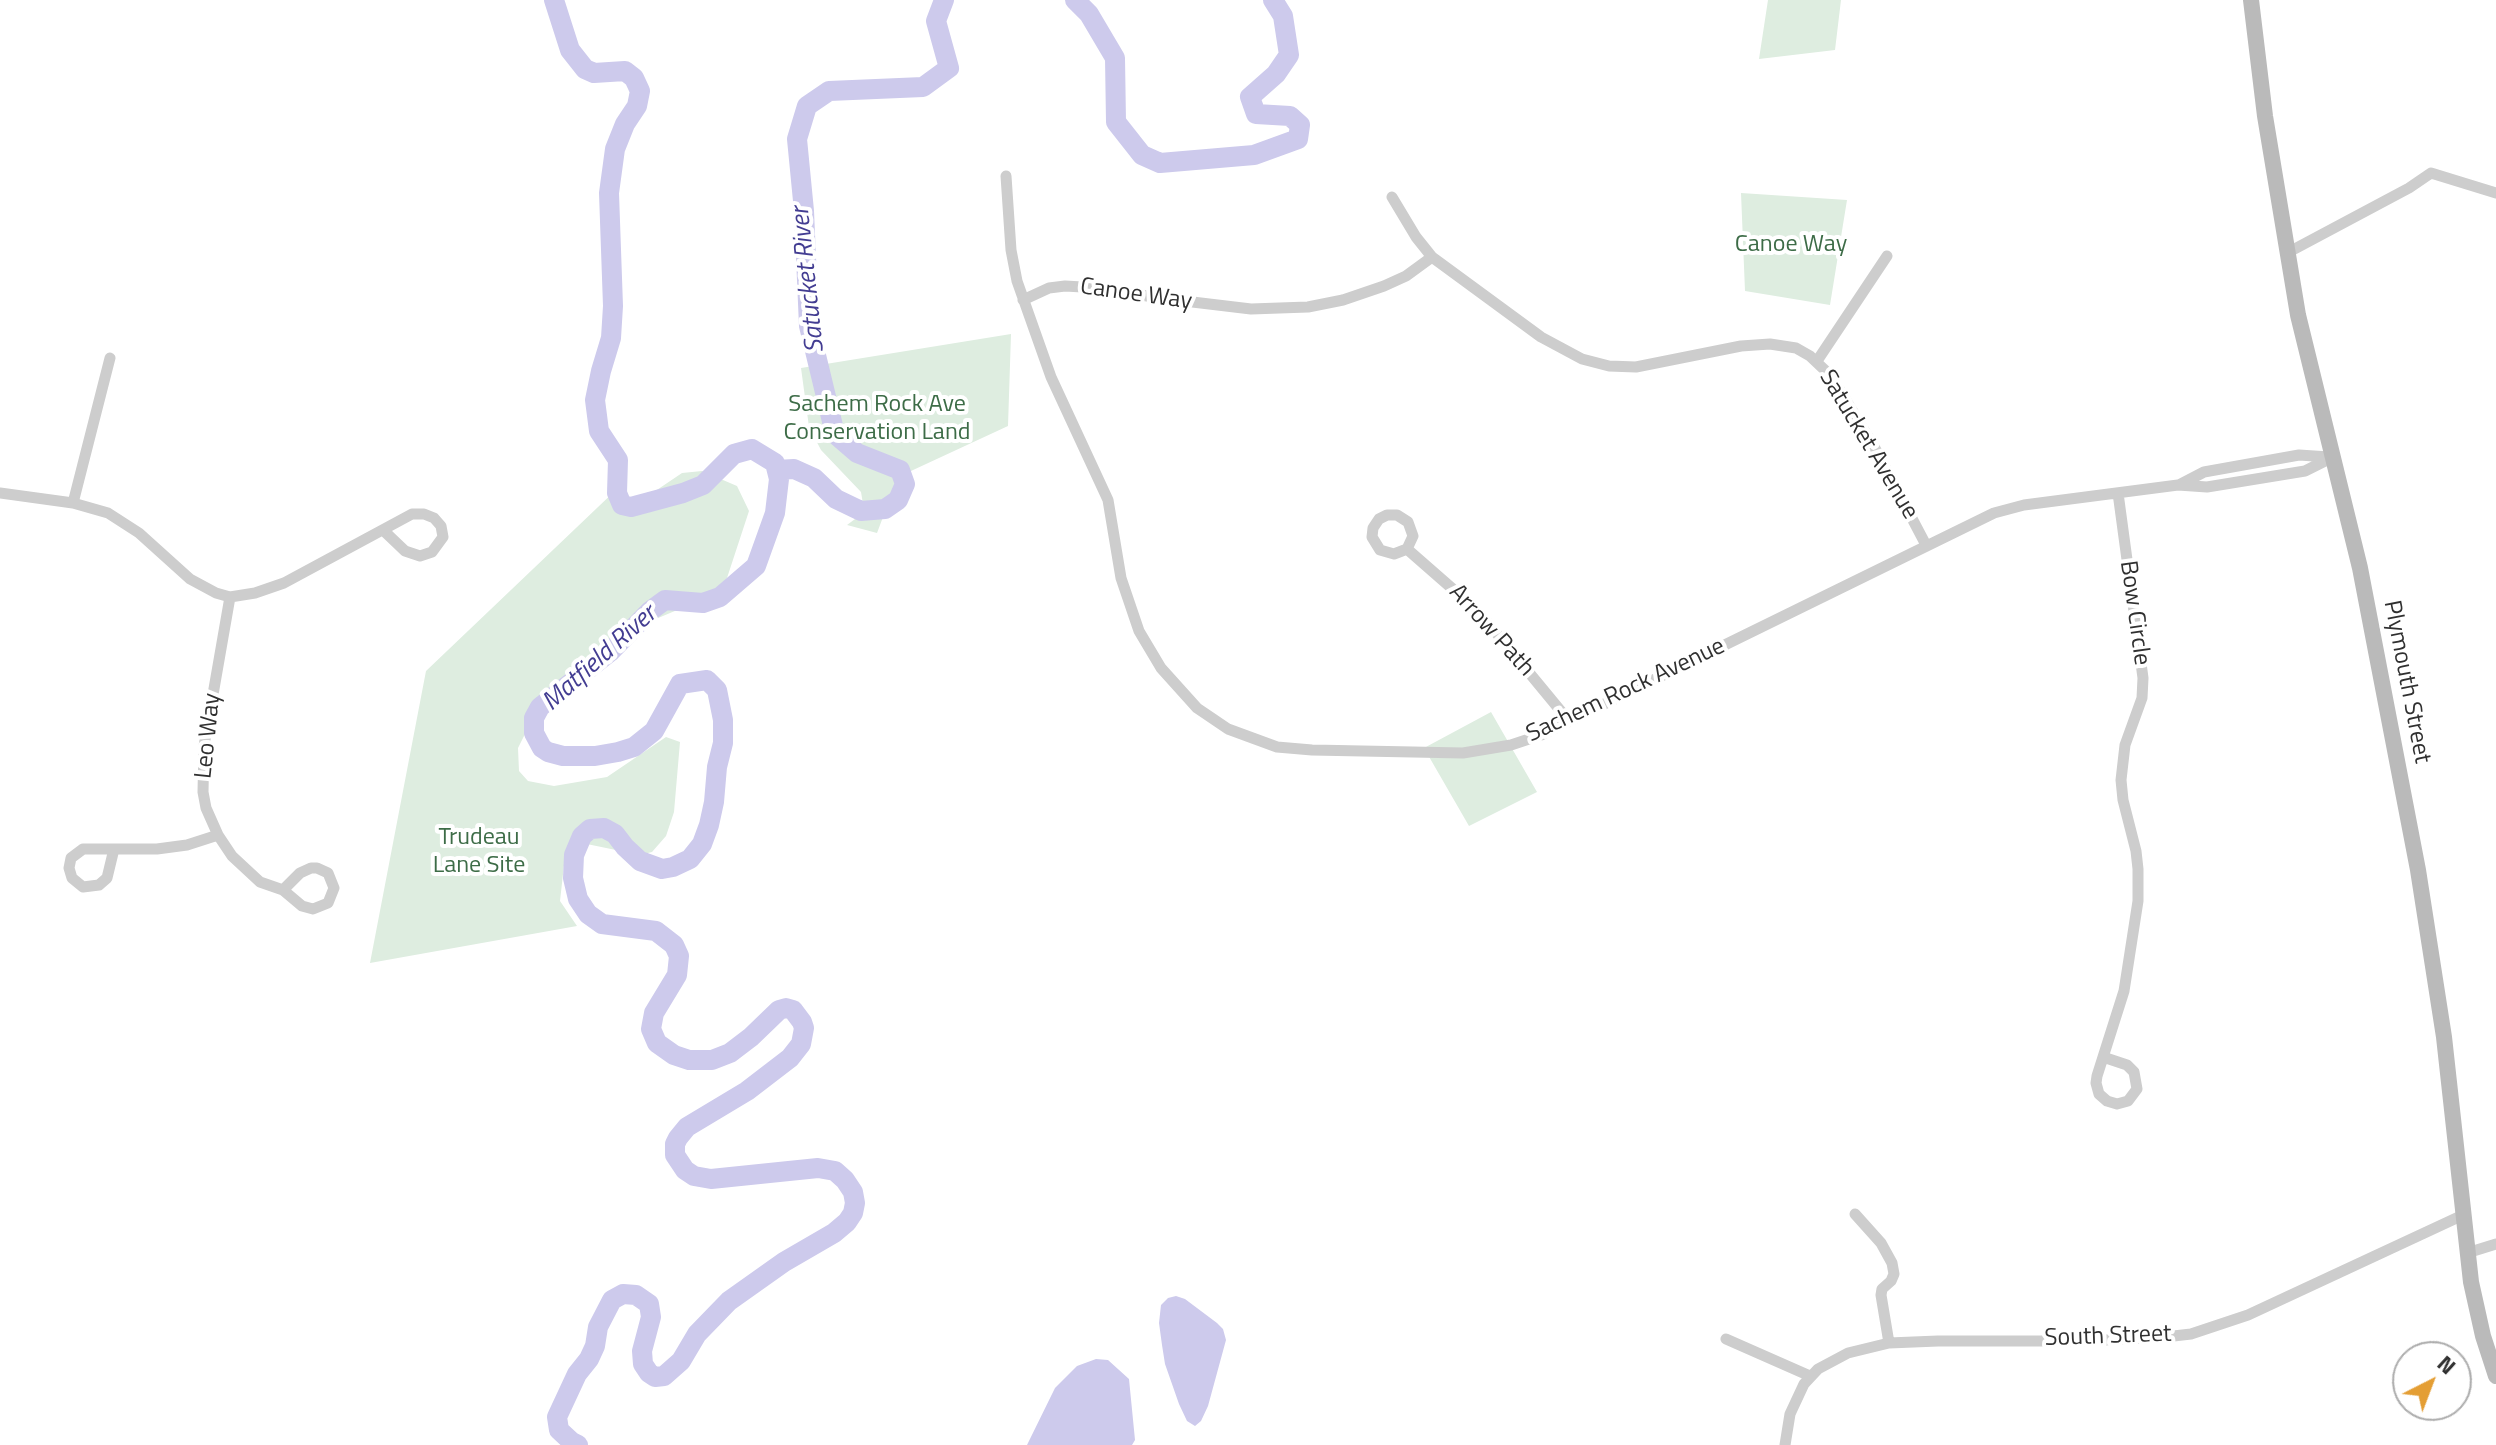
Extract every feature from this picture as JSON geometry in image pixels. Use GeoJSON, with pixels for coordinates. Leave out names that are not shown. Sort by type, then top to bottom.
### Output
{"type":"FeatureCollection","features":[{"type":"Feature","properties":{"kind":"main road","name":"Plymouth Street"},"geometry":{"type":"LineString","coordinates":[[2251,0],[2267,132],[2302,337],[2360,568],[2424,902],[2446,1051],[2467,1253],[2478,1319],[2496,1376]]}},
{"type":"Feature","properties":{"kind":"street"},"geometry":{"type":"LineString","coordinates":[[2287,253],[2409,188],[2431,173],[2496,193]]}},
{"type":"Feature","properties":{"kind":"street","name":"Sachem Rock Avenue"},"geometry":{"type":"LineString","coordinates":[[1006,176],[1011,250],[1023,300],[1051,377],[1108,500],[1121,578],[1139,631],[1172,682],[1212,719],[1252,740],[1294,749],[1463,753],[1511,745],[1541,735],[1972,522],[2009,508],[2178,485],[2207,487],[2305,471],[2333,457]]}},
{"type":"Feature","properties":{"kind":"street","name":"Satucket Avenue"},"geometry":{"type":"LineString","coordinates":[[1392,197],[1432,257],[1541,337],[1568,353],[1596,364],[1623,367],[1653,365],[1756,344],[1787,346],[1817,361],[1830,375],[1864,429],[1926,545]]}},
{"type":"Feature","properties":{"kind":"street"},"geometry":{"type":"LineString","coordinates":[[1817,361],[1887,256]]}},
{"type":"Feature","properties":{"kind":"street","name":"Canoe Way"},"geometry":{"type":"LineString","coordinates":[[1023,300],[1049,288],[1066,286],[1251,309],[1308,307],[1343,300],[1384,286],[1406,276],[1432,257]]}},
{"type":"Feature","properties":{"kind":"street"},"geometry":{"type":"LineString","coordinates":[[73,503],[110,358]]}},
{"type":"Feature","properties":{"kind":"street"},"geometry":{"type":"LineString","coordinates":[[0,493],[97,509],[124,522],[190,579],[230,597],[255,593],[284,583],[405,516],[424,514],[438,522],[443,537],[432,552],[420,556],[405,551],[383,530]]}},
{"type":"Feature","properties":{"kind":"street","name":"Bow Circle"},"geometry":{"type":"LineString","coordinates":[[2103,1057],[2124,991],[2138,901],[2137,860],[2121,789],[2122,765],[2129,731],[2142,698],[2143,678],[2118,493]]}},
{"type":"Feature","properties":{"kind":"street","name":"Arrow Path"},"geometry":{"type":"LineString","coordinates":[[1407,549],[1479,612],[1569,721]]}},
{"type":"Feature","properties":{"kind":"street","name":"Leo Way"},"geometry":{"type":"LineString","coordinates":[[230,597],[203,765],[206,808],[232,856],[267,885],[283,890],[302,906],[313,909],[328,903],[334,888],[328,873],[311,868],[300,873],[283,890]]}},
{"type":"Feature","properties":{"kind":"street"},"geometry":{"type":"LineString","coordinates":[[114,849],[104,882],[88,888],[75,882],[69,868],[71,858],[87,848],[175,847],[218,835]]}},
{"type":"Feature","properties":{"kind":"street"},"geometry":{"type":"LineString","coordinates":[[2103,1057],[2127,1065],[2134,1072],[2137,1089],[2128,1101],[2110,1103],[2099,1094],[2096,1079],[2103,1057]]}},
{"type":"Feature","properties":{"kind":"street"},"geometry":{"type":"LineString","coordinates":[[1855,1214],[1881,1243],[1892,1263],[1894,1274],[1881,1295],[1889,1343]]}},
{"type":"Feature","properties":{"kind":"street","name":"South Street"},"geometry":{"type":"LineString","coordinates":[[1810,1376],[1848,1353],[1889,1343],[1974,1339],[2095,1341],[2191,1334],[2233,1321],[2463,1215]]}},
{"type":"Feature","properties":{"kind":"street"},"geometry":{"type":"LineString","coordinates":[[2467,1253],[2496,1244]]}},
{"type":"Feature","properties":{"kind":"street"},"geometry":{"type":"LineString","coordinates":[[1726,1339],[1810,1376],[1794,1403],[1785,1445]]}},
{"type":"Feature","properties":{"kind":"green space"},"geometry":{"type":"Polygon","coordinates":[[[1768,0],[1841,0],[1835,50],[1759,59],[1768,0]]]}},
{"type":"Feature","properties":{"kind":"green space","name":"Canoe Way"},"geometry":{"type":"Polygon","coordinates":[[[1741,193],[1847,200],[1830,305],[1745,291],[1741,193]]]}},
{"type":"Feature","properties":{"kind":"green space","name":"Sachem Rock Ave Conservation Land"},"geometry":{"type":"Polygon","coordinates":[[[1011,334],[1008,426],[898,477],[877,533],[847,525],[855,519],[863,504],[861,492],[821,450],[809,427],[801,368],[1011,334]]]}},
{"type":"Feature","properties":{"kind":"green space","name":"Trudeau Lane Site"},"geometry":{"type":"Polygon","coordinates":[[[702,471],[737,486],[749,511],[727,578],[713,595],[651,621],[592,654],[534,716],[518,748],[519,771],[528,781],[554,786],[607,777],[666,737],[680,742],[674,812],[666,836],[652,852],[640,855],[582,843],[565,856],[560,901],[577,926],[370,963],[426,671],[619,487],[626,499],[639,502],[682,473],[702,471]]]}},
{"type":"Feature","properties":{"kind":"green space"},"geometry":{"type":"Polygon","coordinates":[[[1491,712],[1537,792],[1469,826],[1424,748],[1491,712]]]}},
{"type":"Feature","properties":{"kind":"water"},"geometry":{"type":"Polygon","coordinates":[[[1176,1296],[1185,1299],[1217,1323],[1223,1329],[1226,1340],[1208,1406],[1195,1426],[1187,1421],[1179,1404],[1162,1345],[1159,1323],[1161,1305],[1168,1298],[1176,1296]]]}},
{"type":"Feature","properties":{"kind":"water"},"geometry":{"type":"Polygon","coordinates":[[[1096,1359],[1108,1360],[1129,1379],[1135,1440],[1132,1445],[1027,1445],[1055,1388],[1077,1366],[1096,1359]]]}},
{"type":"Feature","properties":{"kind":"waterway","name":"Matfield River"},"geometry":{"type":"LineString","coordinates":[[554,0],[570,50],[585,69],[594,73],[625,71],[634,78],[640,91],[637,106],[625,124],[615,149],[609,193],[613,306],[611,338],[595,400],[599,431],[618,460],[617,493],[622,505],[631,507],[703,485],[734,454],[752,449],[775,463],[779,479],[775,513],[756,566],[720,597],[703,603],[665,600],[650,611],[610,652],[540,707],[534,718],[534,733],[542,748],[563,756],[618,752],[634,747],[654,731],[680,684],[707,680],[717,690],[723,720],[723,743],[714,802],[702,844],[690,859],[662,869],[640,861],[615,834],[604,828],[590,829],[582,836],[574,855],[573,878],[578,899],[588,914],[602,924],[656,931],[674,945],[679,956],[677,975],[654,1013],[651,1029],[657,1043],[674,1055],[689,1060],[712,1060],[730,1053],[779,1010],[786,1008],[793,1010],[802,1022],[801,1044],[790,1058],[747,1091],[687,1127],[678,1138],[675,1155],[685,1170],[694,1176],[711,1179],[818,1168],[835,1171],[853,1192],[855,1203],[847,1222],[834,1233],[784,1262],[729,1301],[697,1334],[681,1361],[664,1376],[655,1377],[643,1364],[642,1351],[651,1317],[649,1304],[636,1295],[623,1294],[612,1300],[598,1327],[589,1359],[577,1374],[557,1417],[559,1430],[578,1445]]}},
{"type":"Feature","properties":{"kind":"waterway","name":"Satucket River"},"geometry":{"type":"LineString","coordinates":[[777,470],[794,469],[814,478],[836,499],[861,511],[885,509],[898,500],[905,484],[900,470],[857,453],[835,434],[809,326],[797,139],[807,106],[829,91],[923,87],[949,68],[936,21],[944,0]]}},
{"type":"Feature","properties":{"kind":"waterway","name":"Satucket River"},"geometry":{"type":"LineString","coordinates":[[1075,0],[1089,14],[1115,58],[1116,122],[1142,155],[1160,163],[1254,155],[1298,139],[1300,125],[1290,116],[1256,114],[1250,97],[1276,74],[1289,55],[1283,16],[1273,0]]}}]}
